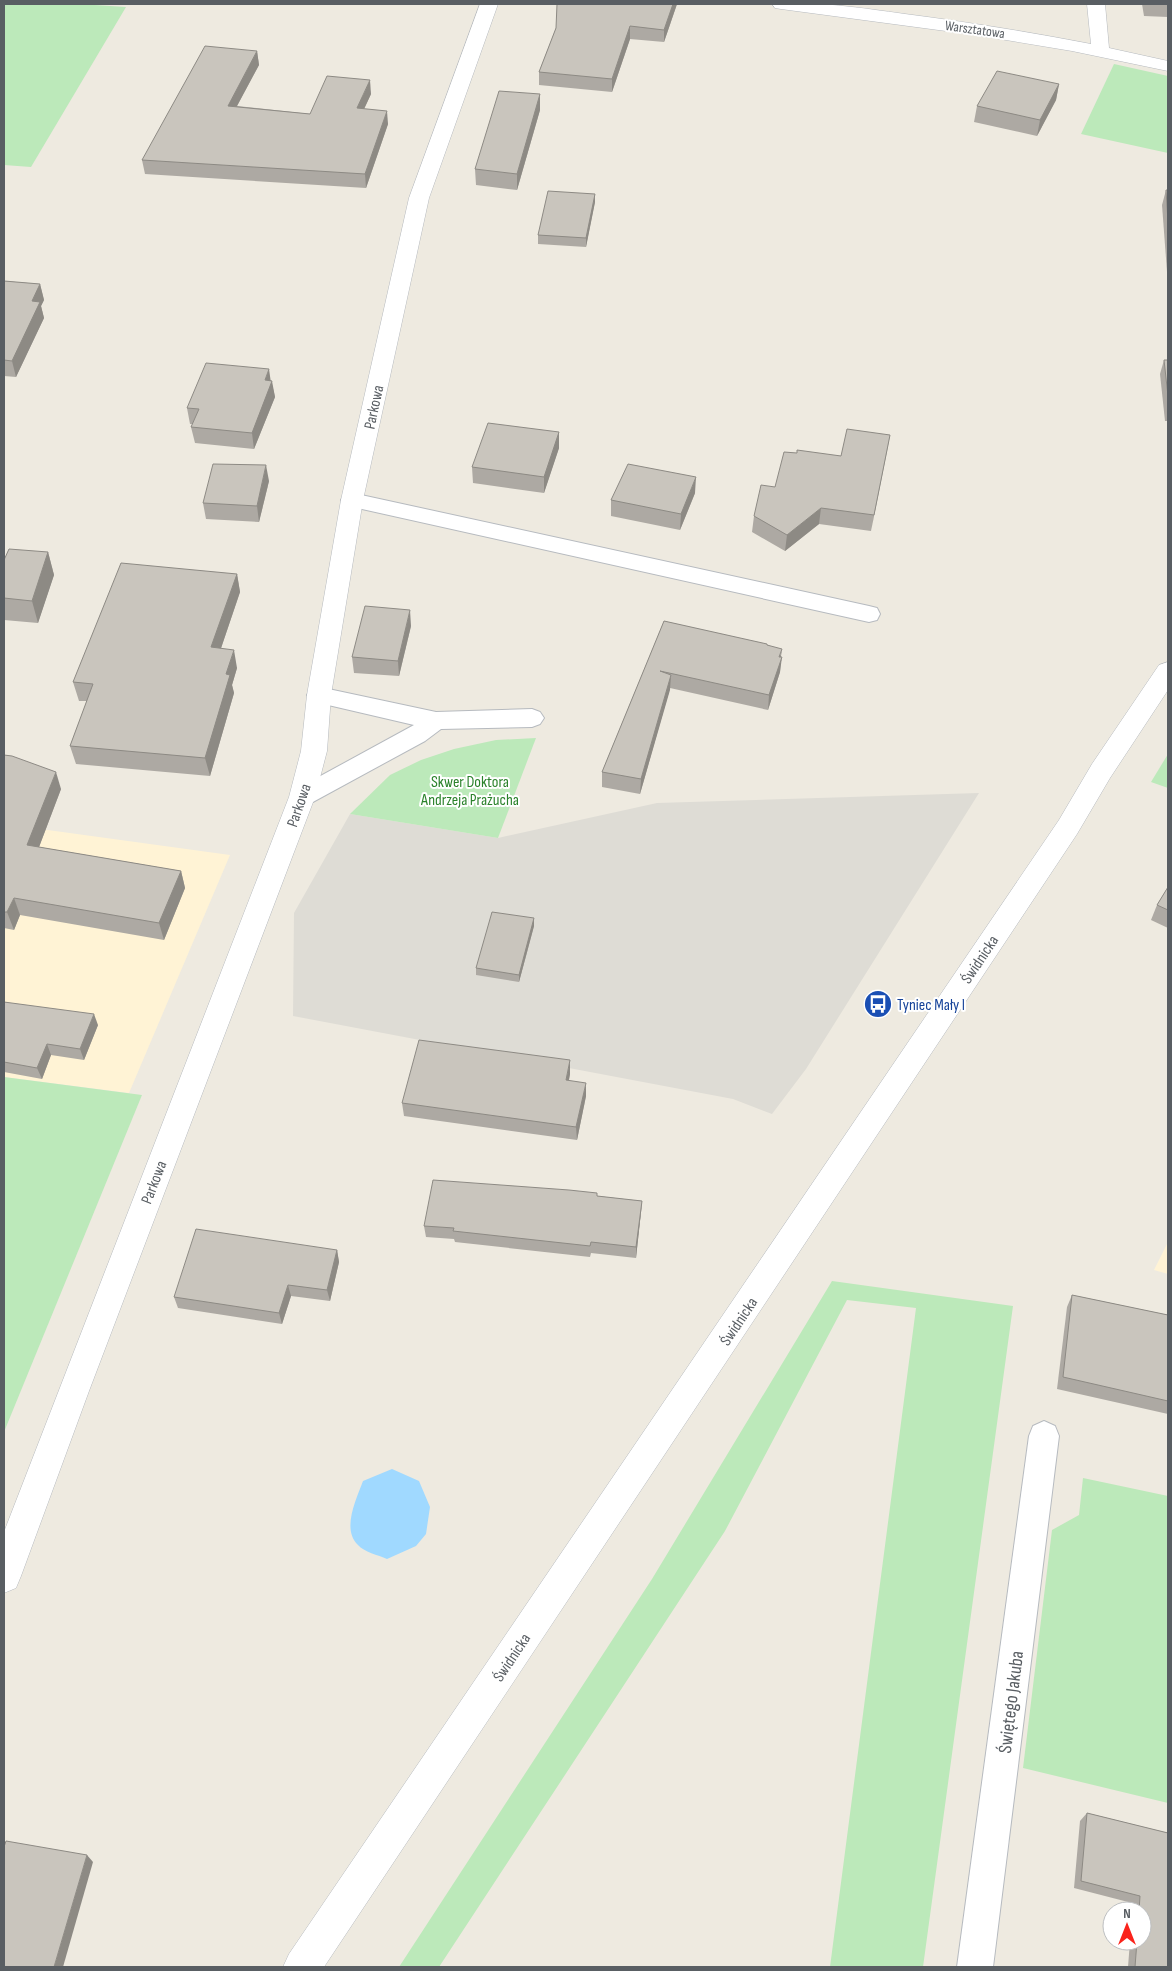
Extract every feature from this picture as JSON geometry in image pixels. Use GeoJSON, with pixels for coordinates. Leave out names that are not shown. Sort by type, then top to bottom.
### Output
{"type":"FeatureCollection","features":[{"type":"Feature","properties":{"kind":"street","name":"Parkowa"},"geometry":{"type":"LineString","coordinates":[[4,1576],[80,1372],[302,797],[314,752],[319,695],[352,500],[419,198],[489,4]]}},
{"type":"Feature","properties":{"kind":"street","name":"Warsztatowa"},"geometry":{"type":"LineString","coordinates":[[780,4],[999,32],[1100,50],[1168,66]]}},
{"type":"Feature","properties":{"kind":"street"},"geometry":{"type":"LineString","coordinates":[[1096,4],[1100,50]]}},
{"type":"Feature","properties":{"kind":"street","name":"Świdnicka"},"geometry":{"type":"LineString","coordinates":[[302,1967],[809,1216],[1068,828],[1101,771],[1168,671]]}},
{"type":"Feature","properties":{"kind":"lane"},"geometry":{"type":"LineString","coordinates":[[352,500],[869,614]]}},
{"type":"Feature","properties":{"kind":"lane"},"geometry":{"type":"LineString","coordinates":[[319,695],[436,721],[532,718]]}},
{"type":"Feature","properties":{"kind":"lane"},"geometry":{"type":"LineString","coordinates":[[302,797],[417,735],[436,721]]}},
{"type":"Feature","properties":{"kind":"lane","name":"Świętego Jakuba"},"geometry":{"type":"LineString","coordinates":[[975,1967],[1044,1436]]}},
{"type":"Feature","properties":{"kind":"shaded area"},"geometry":{"type":"Polygon","coordinates":[[[979,793],[806,1069],[772,1114],[733,1099],[293,1016],[294,913],[350,814],[498,838],[657,803],[979,793]]]}},
{"type":"Feature","properties":{"kind":"shaded area"},"geometry":{"type":"Polygon","coordinates":[[[4,824],[230,855],[129,1093],[4,1077],[4,824]]]}},
{"type":"Feature","properties":{"kind":"shaded area"},"geometry":{"type":"Polygon","coordinates":[[[1168,1242],[1168,1274],[1154,1270],[1168,1242]]]}},
{"type":"Feature","properties":{"kind":"green space"},"geometry":{"type":"Polygon","coordinates":[[[4,4],[79,4],[126,7],[31,167],[4,165],[4,4]]]}},
{"type":"Feature","properties":{"kind":"green space"},"geometry":{"type":"Polygon","coordinates":[[[1114,64],[1168,76],[1168,153],[1081,134],[1114,64]]]}},
{"type":"Feature","properties":{"kind":"green space","name":"Skwer Doktora Andrzeja Prażucha"},"geometry":{"type":"Polygon","coordinates":[[[536,738],[498,838],[350,814],[390,775],[421,760],[454,749],[496,740],[536,738]]]}},
{"type":"Feature","properties":{"kind":"green space"},"geometry":{"type":"Polygon","coordinates":[[[1168,754],[1168,788],[1151,782],[1168,754]]]}},
{"type":"Feature","properties":{"kind":"green space"},"geometry":{"type":"Polygon","coordinates":[[[4,1077],[142,1095],[4,1432],[4,1077]]]}},
{"type":"Feature","properties":{"kind":"green space"},"geometry":{"type":"Polygon","coordinates":[[[832,1281],[1013,1306],[923,1967],[830,1967],[916,1308],[847,1300],[725,1531],[439,1967],[399,1967],[652,1579],[832,1281]]]}},
{"type":"Feature","properties":{"kind":"green space"},"geometry":{"type":"Polygon","coordinates":[[[1083,1478],[1168,1496],[1168,1803],[1023,1768],[1052,1530],[1079,1515],[1083,1478]]]}},
{"type":"Feature","properties":{"kind":"water"},"geometry":{"type":"Polygon","coordinates":[[[392,1469],[419,1481],[430,1507],[426,1534],[416,1546],[387,1559],[358,1545],[353,1538],[351,1522],[354,1505],[363,1481],[392,1469]]]}},
{"type":"Feature","properties":{"kind":"building"},"geometry":{"type":"Polygon","coordinates":[[[557,4],[673,4],[664,30],[630,26],[612,79],[539,72],[556,28],[557,4]]]}},
{"type":"Feature","properties":{"kind":"building"},"geometry":{"type":"Polygon","coordinates":[[[205,46],[257,51],[228,106],[310,114],[327,76],[370,80],[357,108],[387,111],[365,174],[142,160],[205,46]]]}},
{"type":"Feature","properties":{"kind":"building"},"geometry":{"type":"Polygon","coordinates":[[[997,71],[1059,84],[1040,120],[977,106],[997,71]]]}},
{"type":"Feature","properties":{"kind":"building"},"geometry":{"type":"Polygon","coordinates":[[[499,91],[540,94],[517,174],[475,169],[499,91]]]}},
{"type":"Feature","properties":{"kind":"building"},"geometry":{"type":"Polygon","coordinates":[[[1166,190],[1168,190],[1168,222],[1166,190]]]}},
{"type":"Feature","properties":{"kind":"building"},"geometry":{"type":"Polygon","coordinates":[[[548,191],[595,194],[586,238],[538,235],[548,191]]]}},
{"type":"Feature","properties":{"kind":"building"},"geometry":{"type":"Polygon","coordinates":[[[4,281],[40,284],[32,301],[40,302],[12,361],[4,360],[4,281]]]}},
{"type":"Feature","properties":{"kind":"building"},"geometry":{"type":"Polygon","coordinates":[[[1164,360],[1168,360],[1168,396],[1164,360]]]}},
{"type":"Feature","properties":{"kind":"building"},"geometry":{"type":"Polygon","coordinates":[[[206,363],[269,369],[265,380],[272,381],[252,433],[191,427],[199,409],[187,408],[206,363]]]}},
{"type":"Feature","properties":{"kind":"building"},"geometry":{"type":"Polygon","coordinates":[[[488,423],[559,432],[544,477],[472,467],[488,423]]]}},
{"type":"Feature","properties":{"kind":"building"},"geometry":{"type":"Polygon","coordinates":[[[847,429],[890,435],[874,515],[821,508],[787,535],[754,516],[761,485],[775,487],[784,452],[797,453],[797,450],[841,456],[847,429]]]}},
{"type":"Feature","properties":{"kind":"building"},"geometry":{"type":"Polygon","coordinates":[[[213,464],[266,465],[257,506],[203,503],[213,464]]]}},
{"type":"Feature","properties":{"kind":"building"},"geometry":{"type":"Polygon","coordinates":[[[628,464],[696,477],[681,514],[611,500],[628,464]]]}},
{"type":"Feature","properties":{"kind":"building"},"geometry":{"type":"Polygon","coordinates":[[[9,549],[48,552],[32,601],[4,598],[4,560],[9,549]]]}},
{"type":"Feature","properties":{"kind":"building"},"geometry":{"type":"Polygon","coordinates":[[[121,563],[237,574],[211,647],[234,650],[226,674],[230,675],[205,758],[70,746],[93,684],[73,682],[121,563]]]}},
{"type":"Feature","properties":{"kind":"building"},"geometry":{"type":"Polygon","coordinates":[[[365,606],[410,610],[398,661],[352,657],[365,606]]]}},
{"type":"Feature","properties":{"kind":"building"},"geometry":{"type":"Polygon","coordinates":[[[664,621],[782,649],[779,657],[782,657],[769,695],[660,671],[671,675],[641,779],[602,772],[664,621]]]}},
{"type":"Feature","properties":{"kind":"building"},"geometry":{"type":"Polygon","coordinates":[[[4,755],[12,756],[56,772],[27,845],[181,871],[159,923],[14,898],[7,912],[4,912],[4,755]]]}},
{"type":"Feature","properties":{"kind":"building"},"geometry":{"type":"Polygon","coordinates":[[[1168,887],[1168,910],[1157,905],[1168,887]]]}},
{"type":"Feature","properties":{"kind":"building"},"geometry":{"type":"Polygon","coordinates":[[[492,912],[534,918],[519,975],[476,968],[492,912]]]}},
{"type":"Feature","properties":{"kind":"building"},"geometry":{"type":"Polygon","coordinates":[[[4,1002],[94,1014],[80,1049],[47,1044],[37,1068],[4,1062],[4,1002]]]}},
{"type":"Feature","properties":{"kind":"building"},"geometry":{"type":"Polygon","coordinates":[[[419,1040],[570,1060],[566,1080],[586,1083],[576,1127],[402,1103],[419,1040]]]}},
{"type":"Feature","properties":{"kind":"building"},"geometry":{"type":"Polygon","coordinates":[[[433,1180],[569,1190],[597,1193],[597,1196],[642,1201],[636,1247],[591,1242],[590,1246],[453,1231],[454,1228],[424,1226],[433,1180]]]}},
{"type":"Feature","properties":{"kind":"building"},"geometry":{"type":"Polygon","coordinates":[[[196,1229],[337,1250],[327,1290],[288,1285],[279,1313],[174,1297],[196,1229]]]}},
{"type":"Feature","properties":{"kind":"building"},"geometry":{"type":"Polygon","coordinates":[[[1072,1295],[1168,1315],[1168,1401],[1063,1377],[1072,1295]]]}},
{"type":"Feature","properties":{"kind":"building"},"geometry":{"type":"Polygon","coordinates":[[[1087,1813],[1168,1833],[1168,1967],[1135,1967],[1136,1951],[1152,1951],[1152,1901],[1140,1901],[1140,1896],[1081,1881],[1087,1813]]]}},
{"type":"Feature","properties":{"kind":"building"},"geometry":{"type":"Polygon","coordinates":[[[6,1841],[87,1855],[54,1967],[4,1967],[4,1847],[6,1841]]]}},
{"type":"Feature","properties":{"kind":"place","name":"Tyniec Mały I"},"geometry":{"type":"Point","coordinates":[878,1004]}}]}
